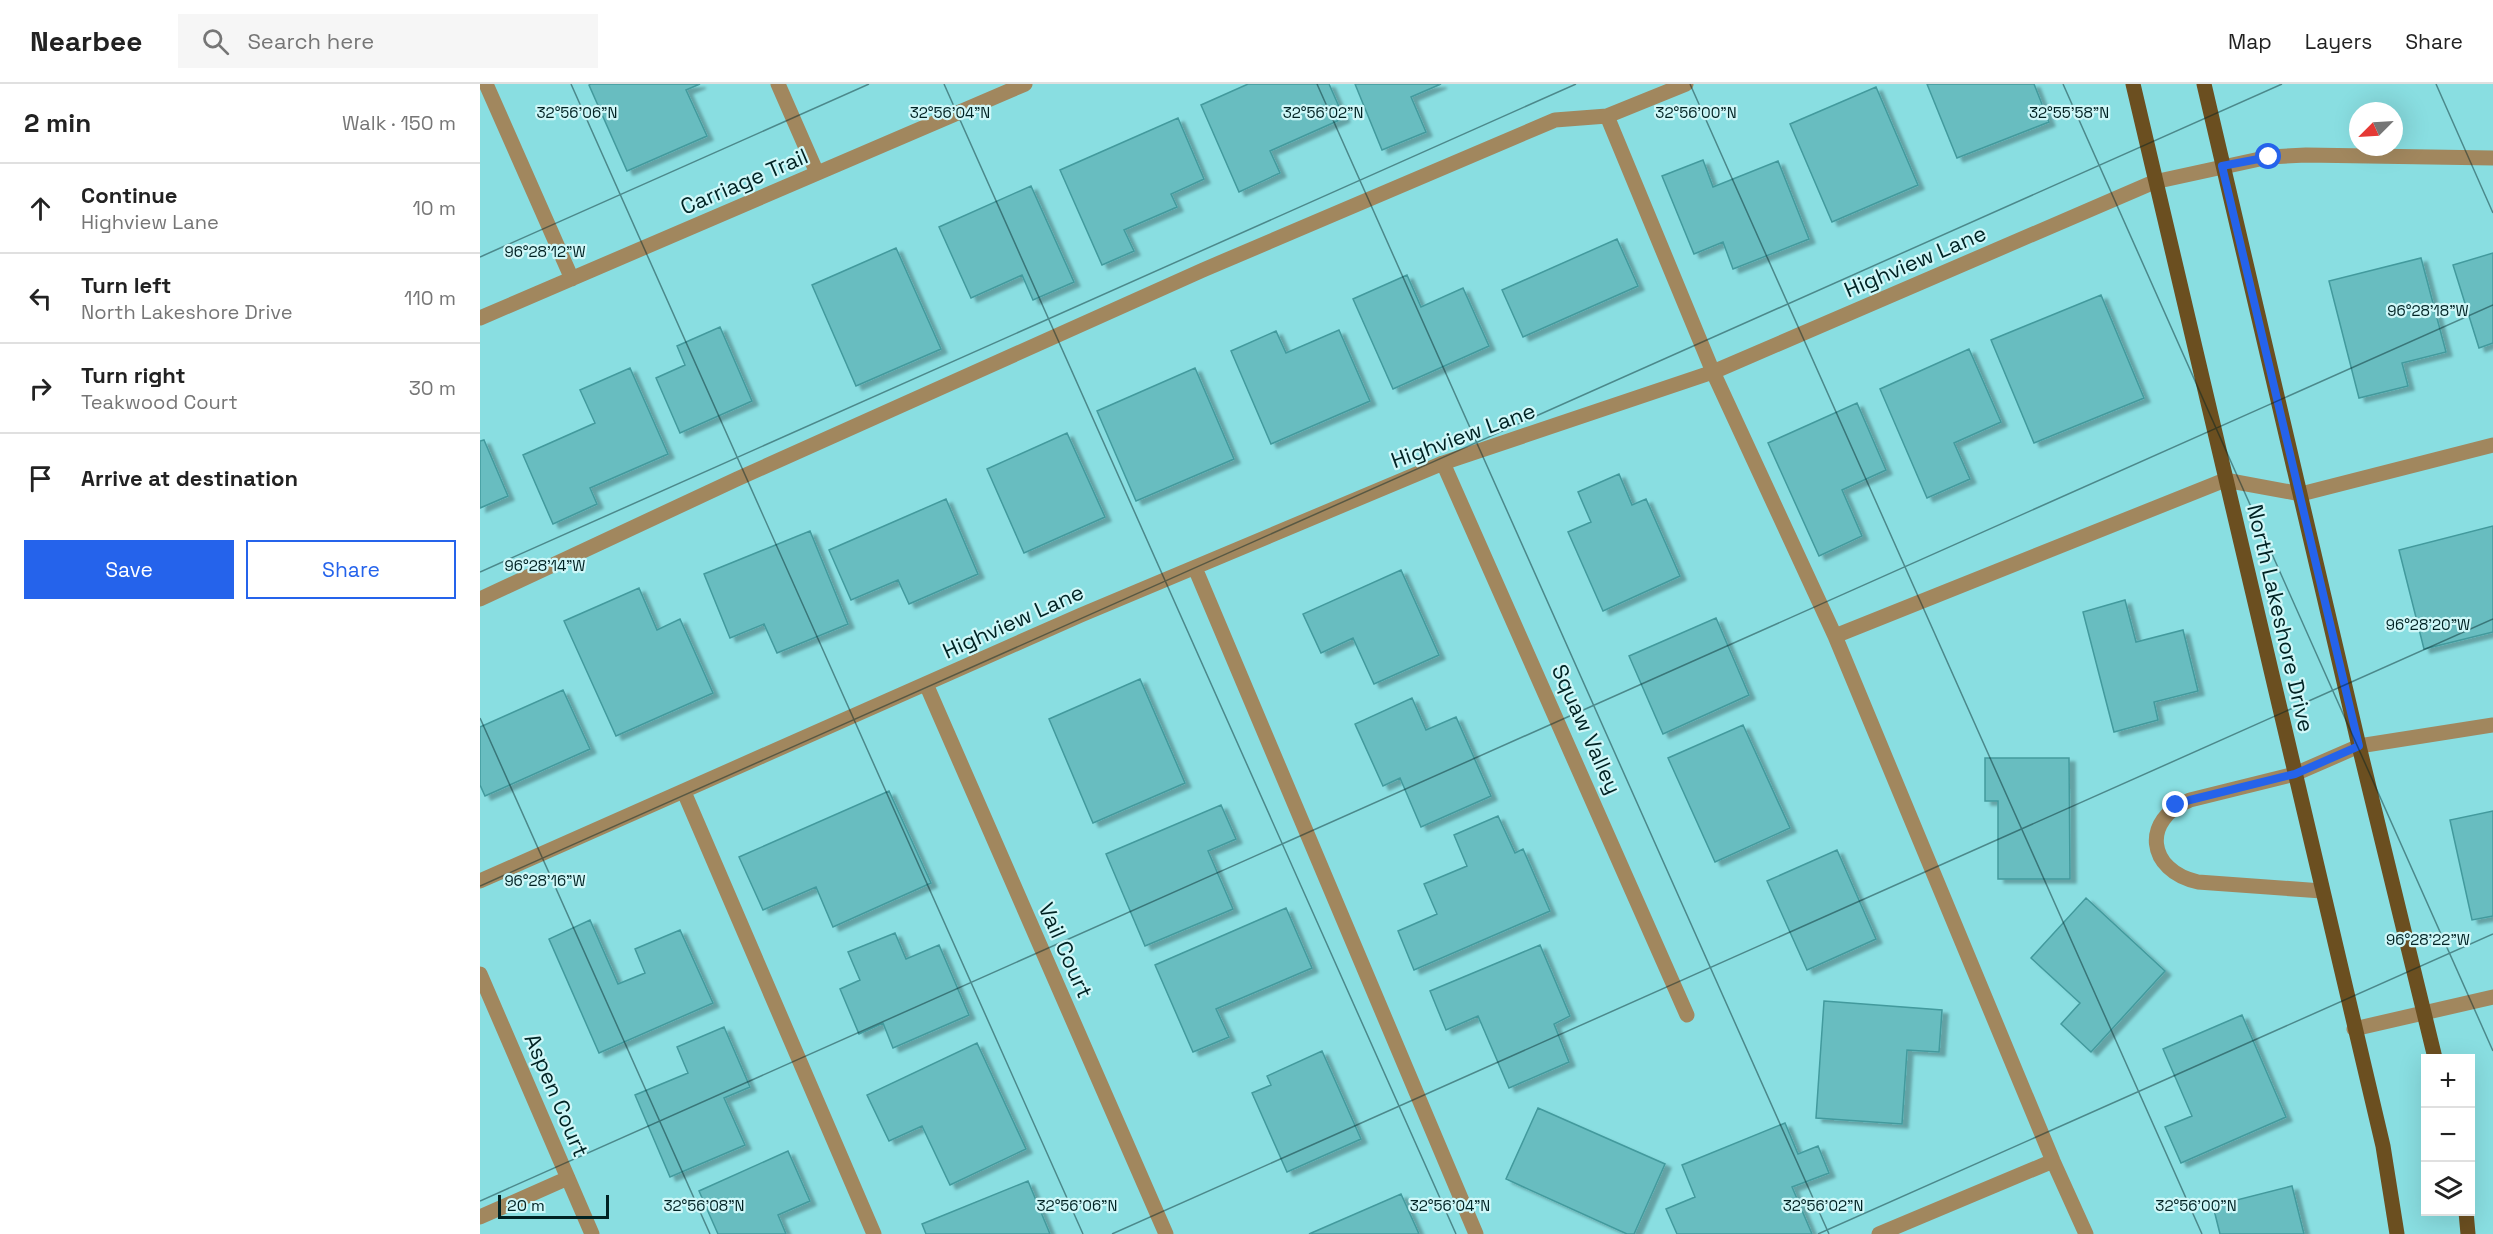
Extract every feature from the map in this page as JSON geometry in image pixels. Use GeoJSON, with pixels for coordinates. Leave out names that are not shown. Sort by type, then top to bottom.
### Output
{"type":"FeatureCollection","features":[{"type":"Feature","properties":{"kind":"main road","name":"North Lakeshore Drive"},"geometry":{"type":"LineString","coordinates":[[2133,84],[2154,182],[2389,1175],[2397,1234]]}},
{"type":"Feature","properties":{"kind":"main road"},"geometry":{"type":"LineString","coordinates":[[2205,84],[2222,166],[2434,1054]]}},
{"type":"Feature","properties":{"kind":"main road"},"geometry":{"type":"LineString","coordinates":[[2466,1216],[2468,1234]]}},
{"type":"Feature","properties":{"kind":"street"},"geometry":{"type":"LineString","coordinates":[[486,84],[572,279]]}},
{"type":"Feature","properties":{"kind":"street"},"geometry":{"type":"LineString","coordinates":[[778,84],[817,173]]}},
{"type":"Feature","properties":{"kind":"street","name":"Carriage Trail"},"geometry":{"type":"LineString","coordinates":[[480,318],[1025,84]]}},
{"type":"Feature","properties":{"kind":"street"},"geometry":{"type":"LineString","coordinates":[[480,599],[737,479],[1214,266],[1555,120],[1607,116],[1686,84]]}},
{"type":"Feature","properties":{"kind":"street"},"geometry":{"type":"LineString","coordinates":[[1607,116],[1713,372],[1835,636],[2053,1161],[2086,1234]]}},
{"type":"Feature","properties":{"kind":"street","name":"Highview Lane"},"geometry":{"type":"LineString","coordinates":[[480,881],[1081,615],[1443,463],[1713,372],[2154,182],[2269,157],[2306,155],[2493,158]]}},
{"type":"Feature","properties":{"kind":"street"},"geometry":{"type":"LineString","coordinates":[[1835,636],[2225,480],[2301,494],[2493,445]]}},
{"type":"Feature","properties":{"kind":"street","name":"Squaw Valley"},"geometry":{"type":"LineString","coordinates":[[1443,463],[1687,1015]]}},
{"type":"Feature","properties":{"kind":"street"},"geometry":{"type":"LineString","coordinates":[[1195,568],[1476,1234]]}},
{"type":"Feature","properties":{"kind":"street","name":"Vail Court"},"geometry":{"type":"LineString","coordinates":[[926,684],[1166,1234]]}},
{"type":"Feature","properties":{"kind":"street"},"geometry":{"type":"LineString","coordinates":[[2322,891],[2191,881],[2172,873],[2159,855],[2157,835],[2161,822],[2176,805],[2295,774],[2359,746],[2493,725]]}},
{"type":"Feature","properties":{"kind":"street"},"geometry":{"type":"LineString","coordinates":[[684,792],[874,1234]]}},
{"type":"Feature","properties":{"kind":"street","name":"Aspen Court"},"geometry":{"type":"LineString","coordinates":[[480,974],[592,1234]]}},
{"type":"Feature","properties":{"kind":"street"},"geometry":{"type":"LineString","coordinates":[[2354,1029],[2493,997]]}},
{"type":"Feature","properties":{"kind":"street"},"geometry":{"type":"LineString","coordinates":[[1879,1234],[2053,1161]]}},
{"type":"Feature","properties":{"kind":"street"},"geometry":{"type":"LineString","coordinates":[[480,1217],[568,1178]]}},
{"type":"Feature","properties":{"kind":"building"},"geometry":{"type":"Polygon","coordinates":[[[700,84],[686,90],[707,136],[627,171],[589,85],[700,84]]]}},
{"type":"Feature","properties":{"kind":"building"},"geometry":{"type":"Polygon","coordinates":[[[1248,84],[1329,84],[1344,118],[1270,151],[1280,173],[1239,192],[1201,105],[1248,84]]]}},
{"type":"Feature","properties":{"kind":"building"},"geometry":{"type":"Polygon","coordinates":[[[1355,84],[1441,84],[1411,97],[1426,132],[1382,150],[1355,84]]]}},
{"type":"Feature","properties":{"kind":"building"},"geometry":{"type":"Polygon","coordinates":[[[1927,84],[2034,84],[2049,122],[1957,158],[1927,84]]]}},
{"type":"Feature","properties":{"kind":"building"},"geometry":{"type":"Polygon","coordinates":[[[1876,87],[1918,185],[1832,222],[1790,124],[1876,87]]]}},
{"type":"Feature","properties":{"kind":"building"},"geometry":{"type":"Polygon","coordinates":[[[1178,118],[1204,179],[1171,194],[1177,207],[1124,230],[1134,251],[1102,265],[1060,170],[1178,118]]]}},
{"type":"Feature","properties":{"kind":"building"},"geometry":{"type":"Polygon","coordinates":[[[1703,160],[1713,187],[1778,161],[1809,239],[1733,269],[1723,242],[1694,254],[1662,176],[1703,160]]]}},
{"type":"Feature","properties":{"kind":"building"},"geometry":{"type":"Polygon","coordinates":[[[1031,186],[1074,282],[1033,300],[1022,275],[971,298],[939,227],[1031,186]]]}},
{"type":"Feature","properties":{"kind":"building"},"geometry":{"type":"Polygon","coordinates":[[[1617,239],[1638,286],[1523,337],[1502,290],[1617,239]]]}},
{"type":"Feature","properties":{"kind":"building"},"geometry":{"type":"Polygon","coordinates":[[[896,248],[941,349],[856,386],[812,285],[896,248]]]}},
{"type":"Feature","properties":{"kind":"building"},"geometry":{"type":"Polygon","coordinates":[[[2493,253],[2493,343],[2479,348],[2453,265],[2493,253]]]}},
{"type":"Feature","properties":{"kind":"building"},"geometry":{"type":"Polygon","coordinates":[[[2421,258],[2446,352],[2402,363],[2408,386],[2359,398],[2329,281],[2421,258]]]}},
{"type":"Feature","properties":{"kind":"building"},"geometry":{"type":"Polygon","coordinates":[[[1407,275],[1421,307],[1463,288],[1489,346],[1393,389],[1353,299],[1407,275]]]}},
{"type":"Feature","properties":{"kind":"building"},"geometry":{"type":"Polygon","coordinates":[[[2101,295],[2144,398],[2034,443],[1991,340],[2101,295]]]}},
{"type":"Feature","properties":{"kind":"building"},"geometry":{"type":"Polygon","coordinates":[[[720,327],[752,401],[680,433],[656,378],[685,365],[677,346],[720,327]]]}},
{"type":"Feature","properties":{"kind":"building"},"geometry":{"type":"Polygon","coordinates":[[[1339,330],[1370,401],[1271,444],[1231,351],[1276,331],[1286,353],[1339,330]]]}},
{"type":"Feature","properties":{"kind":"building"},"geometry":{"type":"Polygon","coordinates":[[[1969,349],[2001,422],[1954,443],[1970,479],[1927,498],[1880,389],[1969,349]]]}},
{"type":"Feature","properties":{"kind":"building"},"geometry":{"type":"Polygon","coordinates":[[[630,368],[668,454],[590,488],[597,504],[553,524],[523,455],[595,423],[580,390],[630,368]]]}},
{"type":"Feature","properties":{"kind":"building"},"geometry":{"type":"Polygon","coordinates":[[[1195,368],[1234,459],[1136,501],[1097,411],[1195,368]]]}},
{"type":"Feature","properties":{"kind":"building"},"geometry":{"type":"Polygon","coordinates":[[[1857,403],[1886,470],[1842,490],[1862,536],[1819,556],[1768,443],[1857,403]]]}},
{"type":"Feature","properties":{"kind":"building"},"geometry":{"type":"Polygon","coordinates":[[[1067,433],[1105,517],[1024,553],[987,469],[1067,433]]]}},
{"type":"Feature","properties":{"kind":"building"},"geometry":{"type":"Polygon","coordinates":[[[484,440],[508,496],[480,508],[480,441],[484,440]]]}},
{"type":"Feature","properties":{"kind":"building"},"geometry":{"type":"Polygon","coordinates":[[[1619,474],[1632,505],[1646,499],[1680,576],[1603,611],[1568,532],[1591,522],[1578,492],[1619,474]]]}},
{"type":"Feature","properties":{"kind":"building"},"geometry":{"type":"Polygon","coordinates":[[[946,499],[978,574],[909,604],[898,580],[851,600],[829,550],[946,499]]]}},
{"type":"Feature","properties":{"kind":"building"},"geometry":{"type":"Polygon","coordinates":[[[2493,526],[2493,632],[2424,649],[2399,550],[2493,526]]]}},
{"type":"Feature","properties":{"kind":"building"},"geometry":{"type":"Polygon","coordinates":[[[810,531],[848,624],[777,653],[764,624],[730,638],[704,574],[810,531]]]}},
{"type":"Feature","properties":{"kind":"building"},"geometry":{"type":"Polygon","coordinates":[[[1401,570],[1439,655],[1374,684],[1353,638],[1321,653],[1303,614],[1401,570]]]}},
{"type":"Feature","properties":{"kind":"building"},"geometry":{"type":"Polygon","coordinates":[[[639,588],[657,630],[680,619],[713,693],[616,736],[564,621],[639,588]]]}},
{"type":"Feature","properties":{"kind":"building"},"geometry":{"type":"Polygon","coordinates":[[[2125,600],[2136,642],[2183,630],[2198,691],[2154,702],[2158,720],[2114,732],[2083,612],[2125,600]]]}},
{"type":"Feature","properties":{"kind":"building"},"geometry":{"type":"Polygon","coordinates":[[[1716,618],[1749,695],[1663,734],[1629,656],[1716,618]]]}},
{"type":"Feature","properties":{"kind":"building"},"geometry":{"type":"Polygon","coordinates":[[[1140,679],[1185,783],[1093,823],[1049,719],[1140,679]]]}},
{"type":"Feature","properties":{"kind":"building"},"geometry":{"type":"Polygon","coordinates":[[[563,690],[590,749],[485,796],[480,785],[480,727],[563,690]]]}},
{"type":"Feature","properties":{"kind":"building"},"geometry":{"type":"Polygon","coordinates":[[[1412,698],[1426,730],[1456,717],[1491,796],[1421,827],[1400,778],[1383,786],[1355,724],[1412,698]]]}},
{"type":"Feature","properties":{"kind":"building"},"geometry":{"type":"Polygon","coordinates":[[[1743,725],[1790,828],[1715,862],[1668,758],[1743,725]]]}},
{"type":"Feature","properties":{"kind":"building"},"geometry":{"type":"Polygon","coordinates":[[[1985,758],[2069,758],[2070,879],[1998,879],[1998,801],[1985,801],[1985,758]]]}},
{"type":"Feature","properties":{"kind":"building"},"geometry":{"type":"Polygon","coordinates":[[[889,791],[931,883],[833,927],[816,887],[763,910],[739,857],[889,791]]]}},
{"type":"Feature","properties":{"kind":"building"},"geometry":{"type":"Polygon","coordinates":[[[1221,805],[1236,839],[1208,851],[1233,909],[1145,946],[1106,854],[1221,805]]]}},
{"type":"Feature","properties":{"kind":"building"},"geometry":{"type":"Polygon","coordinates":[[[2493,811],[2493,916],[2472,920],[2450,820],[2493,811]]]}},
{"type":"Feature","properties":{"kind":"building"},"geometry":{"type":"Polygon","coordinates":[[[1498,816],[1515,853],[1523,849],[1550,911],[1414,970],[1398,931],[1437,914],[1424,884],[1467,866],[1454,835],[1498,816]]]}},
{"type":"Feature","properties":{"kind":"building"},"geometry":{"type":"Polygon","coordinates":[[[1837,850],[1876,939],[1807,970],[1767,881],[1837,850]]]}},
{"type":"Feature","properties":{"kind":"building"},"geometry":{"type":"Polygon","coordinates":[[[2086,898],[2165,971],[2091,1052],[2061,1024],[2080,1003],[2031,958],[2086,898]]]}},
{"type":"Feature","properties":{"kind":"building"},"geometry":{"type":"Polygon","coordinates":[[[1286,908],[1312,968],[1216,1009],[1229,1037],[1193,1052],[1155,965],[1286,908]]]}},
{"type":"Feature","properties":{"kind":"building"},"geometry":{"type":"Polygon","coordinates":[[[590,920],[618,984],[645,973],[635,949],[680,930],[713,1003],[599,1053],[549,939],[590,920]]]}},
{"type":"Feature","properties":{"kind":"building"},"geometry":{"type":"Polygon","coordinates":[[[895,933],[906,959],[939,945],[969,1015],[893,1048],[883,1023],[859,1034],[840,989],[860,980],[848,952],[895,933]]]}},
{"type":"Feature","properties":{"kind":"building"},"geometry":{"type":"Polygon","coordinates":[[[1540,945],[1570,1016],[1554,1024],[1569,1062],[1509,1088],[1478,1016],[1446,1030],[1430,991],[1540,945]]]}},
{"type":"Feature","properties":{"kind":"building"},"geometry":{"type":"Polygon","coordinates":[[[1824,1001],[1942,1010],[1939,1052],[1907,1050],[1902,1124],[1816,1118],[1824,1001]]]}},
{"type":"Feature","properties":{"kind":"building"},"geometry":{"type":"Polygon","coordinates":[[[2242,1015],[2286,1117],[2181,1163],[2165,1127],[2192,1116],[2163,1049],[2242,1015]]]}},
{"type":"Feature","properties":{"kind":"building"},"geometry":{"type":"Polygon","coordinates":[[[724,1027],[750,1087],[724,1098],[745,1145],[670,1177],[635,1095],[688,1073],[677,1047],[724,1027]]]}},
{"type":"Feature","properties":{"kind":"building"},"geometry":{"type":"Polygon","coordinates":[[[977,1043],[1026,1149],[950,1185],[922,1126],[889,1141],[867,1095],[977,1043]]]}},
{"type":"Feature","properties":{"kind":"building"},"geometry":{"type":"Polygon","coordinates":[[[1322,1051],[1361,1139],[1287,1172],[1252,1093],[1271,1085],[1267,1076],[1322,1051]]]}},
{"type":"Feature","properties":{"kind":"building"},"geometry":{"type":"Polygon","coordinates":[[[1538,1108],[1665,1164],[1634,1234],[1627,1234],[1506,1179],[1538,1108]]]}},
{"type":"Feature","properties":{"kind":"building"},"geometry":{"type":"Polygon","coordinates":[[[1785,1123],[1798,1154],[1818,1146],[1829,1173],[1792,1187],[1812,1234],[1677,1234],[1666,1209],[1695,1197],[1682,1165],[1785,1123]]]}},
{"type":"Feature","properties":{"kind":"building"},"geometry":{"type":"Polygon","coordinates":[[[788,1151],[810,1201],[778,1215],[786,1234],[718,1234],[699,1191],[788,1151]]]}},
{"type":"Feature","properties":{"kind":"building"},"geometry":{"type":"Polygon","coordinates":[[[1028,1181],[1050,1234],[926,1234],[922,1224],[1028,1181]]]}},
{"type":"Feature","properties":{"kind":"building"},"geometry":{"type":"Polygon","coordinates":[[[2292,1186],[2304,1234],[2220,1234],[2213,1206],[2292,1186]]]}},
{"type":"Feature","properties":{"kind":"building"},"geometry":{"type":"Polygon","coordinates":[[[1401,1194],[1419,1234],[1309,1234],[1401,1194]]]}},
{"type":"Feature","properties":{"kind":"route"},"geometry":{"type":"LineString","coordinates":[[2176,805],[2295,774],[2359,746],[2222,166],[2269,157]]}}]}
